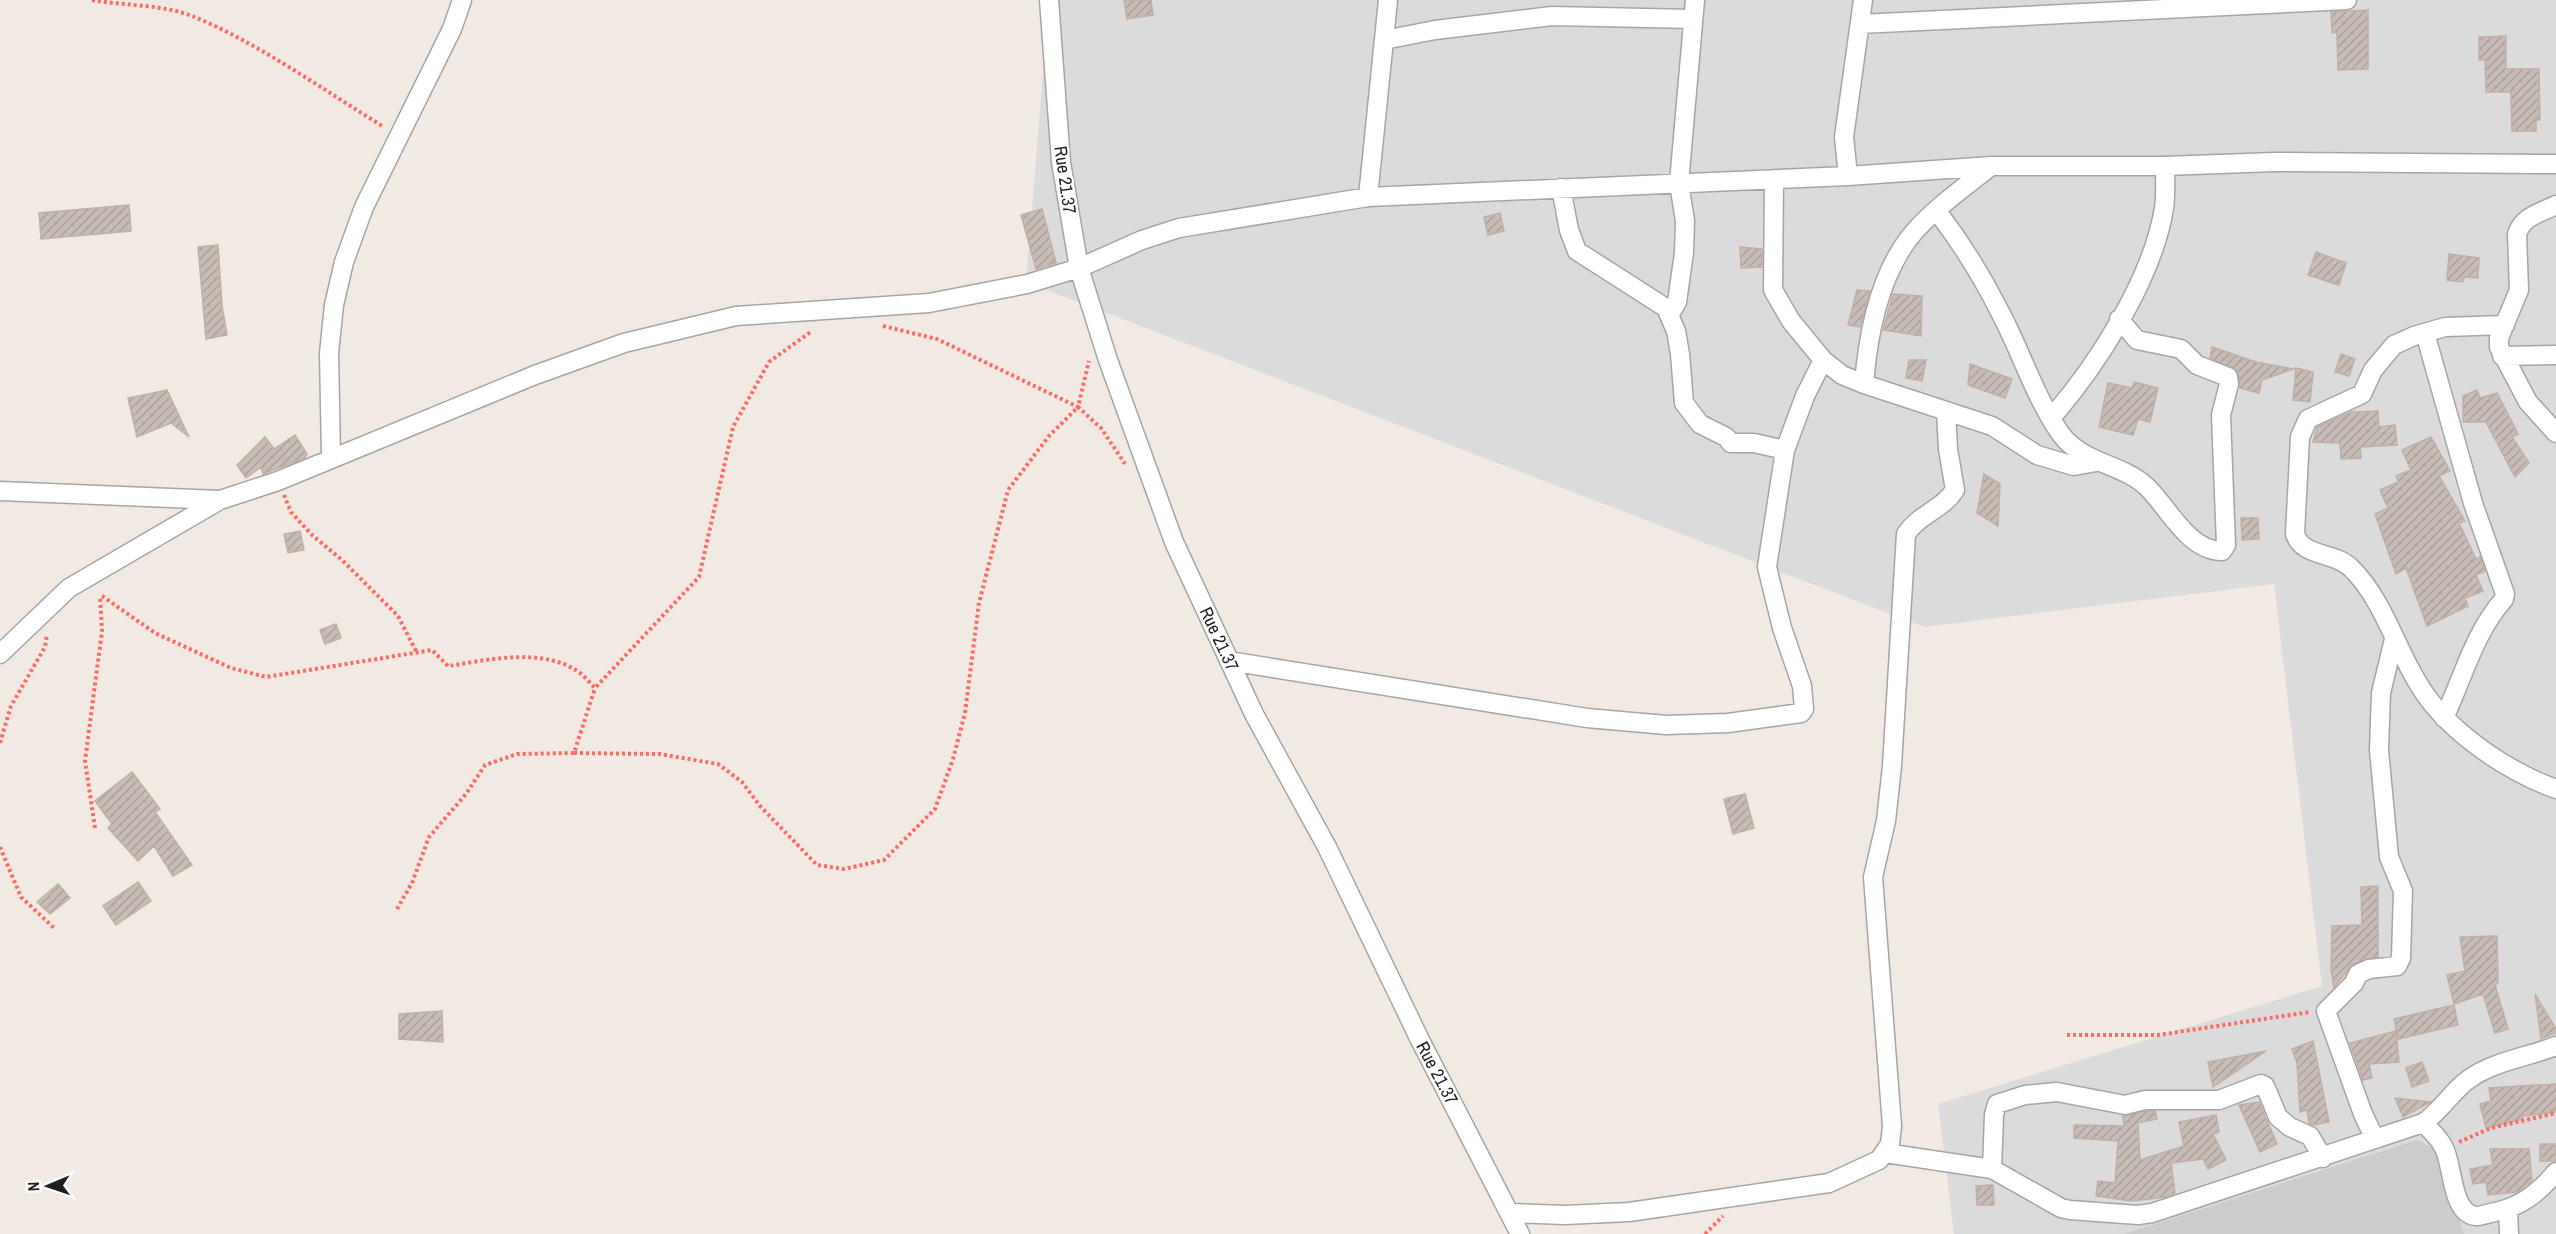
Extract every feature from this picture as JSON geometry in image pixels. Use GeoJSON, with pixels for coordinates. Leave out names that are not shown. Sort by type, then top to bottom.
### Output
{"type":"FeatureCollection","features":[{"type":"Feature","properties":{"kind":"street"},"geometry":{"type":"LineString","coordinates":[[331,457],[329,353],[334,305],[344,262],[364,207],[452,29],[462,0]]}},
{"type":"Feature","properties":{"kind":"street","name":"Rue 21.37"},"geometry":{"type":"LineString","coordinates":[[1049,0],[1061,162],[1079,268],[1097,326],[1174,542],[1254,714],[1328,847],[1420,1040],[1520,1234]]}},
{"type":"Feature","properties":{"kind":"street"},"geometry":{"type":"LineString","coordinates":[[1368,197],[1388,0]]}},
{"type":"Feature","properties":{"kind":"street"},"geometry":{"type":"LineString","coordinates":[[1670,314],[1677,302],[1684,253],[1684,221],[1679,183],[1695,0]]}},
{"type":"Feature","properties":{"kind":"street"},"geometry":{"type":"LineString","coordinates":[[1848,176],[1844,137],[1863,0]]}},
{"type":"Feature","properties":{"kind":"street"},"geometry":{"type":"LineString","coordinates":[[1860,24],[2347,0]]}},
{"type":"Feature","properties":{"kind":"street"},"geometry":{"type":"LineString","coordinates":[[1384,40],[1436,30],[1552,16],[1694,19]]}},
{"type":"Feature","properties":{"kind":"street"},"geometry":{"type":"LineString","coordinates":[[0,654],[53,600],[69,588],[220,500],[278,481],[331,457],[535,375],[624,343],[736,316],[929,303],[1027,285],[1079,268],[1142,240],[1179,228],[1368,197],[1848,176],[1991,166],[2165,166],[2274,162],[2556,164]]}},
{"type":"Feature","properties":{"kind":"street"},"geometry":{"type":"LineString","coordinates":[[1864,384],[1866,357],[1880,295],[1913,234],[1936,210],[1991,166]]}},
{"type":"Feature","properties":{"kind":"street"},"geometry":{"type":"LineString","coordinates":[[2052,417],[2092,366],[2146,274],[2164,207],[2165,166]]}},
{"type":"Feature","properties":{"kind":"street"},"geometry":{"type":"LineString","coordinates":[[1774,179],[1773,290],[1791,321],[1823,360],[1842,375],[1864,384],[1992,426],[2037,455],[2074,466],[2096,462]]}},
{"type":"Feature","properties":{"kind":"street"},"geometry":{"type":"LineString","coordinates":[[1561,188],[1569,230],[1577,251],[1654,298],[1670,314],[1680,354],[1684,403],[1700,424],[1726,437],[1731,443],[1754,443],[1785,450]]}},
{"type":"Feature","properties":{"kind":"street"},"geometry":{"type":"LineString","coordinates":[[2556,205],[2525,220],[2520,226],[2517,234],[2518,290],[2499,338],[2502,356],[2528,402],[2556,433]]}},
{"type":"Feature","properties":{"kind":"street"},"geometry":{"type":"LineString","coordinates":[[1936,210],[1959,240],[2001,314],[2019,358],[2052,417],[2073,447],[2096,462],[2136,478],[2147,487],[2176,522],[2207,549],[2222,551],[2226,544],[2221,415],[2229,384],[2228,377],[2197,365],[2181,350],[2138,340],[2119,320]]}},
{"type":"Feature","properties":{"kind":"street"},"geometry":{"type":"LineString","coordinates":[[2505,325],[2455,326],[2425,333],[2394,345],[2373,370],[2362,394],[2308,419],[2300,437],[2295,534],[2298,544],[2305,549],[2338,559],[2350,567],[2379,607],[2415,680],[2444,718],[2511,769],[2556,789]]}},
{"type":"Feature","properties":{"kind":"street"},"geometry":{"type":"LineString","coordinates":[[2425,333],[2473,503],[2505,594],[2504,599],[2476,638],[2462,681],[2444,718]]}},
{"type":"Feature","properties":{"kind":"street"},"geometry":{"type":"LineString","coordinates":[[2502,356],[2556,355]]}},
{"type":"Feature","properties":{"kind":"street"},"geometry":{"type":"LineString","coordinates":[[1229,661],[1587,718],[1666,725],[1728,723],[1801,713],[1804,709],[1802,686],[1782,628],[1767,567],[1785,450],[1805,396],[1823,360]]}},
{"type":"Feature","properties":{"kind":"street"},"geometry":{"type":"LineString","coordinates":[[1511,1213],[1565,1215],[1629,1212],[1829,1183],[1879,1160],[1890,1144],[1892,1126],[1872,877],[1886,821],[1892,766],[1906,534],[1912,524],[1924,514],[1938,508],[1955,490],[1948,449],[1946,412]]}},
{"type":"Feature","properties":{"kind":"street"},"geometry":{"type":"LineString","coordinates":[[0,491],[220,500]]}},
{"type":"Feature","properties":{"kind":"street"},"geometry":{"type":"LineString","coordinates":[[2374,1137],[2363,1114],[2326,1011],[2354,983],[2358,974],[2369,969],[2397,966],[2401,958],[2403,891],[2389,857],[2379,750],[2381,693],[2394,639]]}},
{"type":"Feature","properties":{"kind":"street"},"geometry":{"type":"LineString","coordinates":[[1885,1153],[1992,1169],[2061,1208],[2080,1212],[2138,1215],[2179,1205],[2323,1158],[2374,1137],[2423,1123],[2435,1114],[2457,1088],[2472,1077],[2556,1046]]}},
{"type":"Feature","properties":{"kind":"street"},"geometry":{"type":"LineString","coordinates":[[1992,1169],[1994,1115],[1997,1104],[2008,1099],[2057,1092],[2125,1105],[2145,1100],[2210,1101],[2229,1097],[2261,1084],[2265,1086],[2278,1117],[2290,1127],[2310,1136],[2323,1158]]}},
{"type":"Feature","properties":{"kind":"street"},"geometry":{"type":"LineString","coordinates":[[2423,1123],[2445,1149],[2456,1193],[2465,1211],[2475,1216],[2508,1210],[2540,1191],[2556,1172]]}},
{"type":"Feature","properties":{"kind":"street"},"geometry":{"type":"LineString","coordinates":[[2508,1210],[2509,1234]]}},
{"type":"Feature","properties":{"kind":"path"},"geometry":{"type":"LineString","coordinates":[[92,0],[165,9],[191,16],[233,36],[400,136]]}},
{"type":"Feature","properties":{"kind":"path"},"geometry":{"type":"LineString","coordinates":[[880,325],[937,339],[1078,407],[1101,428],[1131,474]]}},
{"type":"Feature","properties":{"kind":"path"},"geometry":{"type":"LineString","coordinates":[[397,909],[412,883],[429,837],[466,794],[485,765],[517,754],[659,754],[718,764],[742,782],[760,806],[817,865],[844,869],[884,860],[935,809],[953,759],[965,713],[979,603],[1008,490],[1049,436],[1078,407],[1097,326]]}},
{"type":"Feature","properties":{"kind":"path"},"geometry":{"type":"LineString","coordinates":[[574,753],[595,688],[699,577],[733,427],[769,362],[807,332],[817,330]]}},
{"type":"Feature","properties":{"kind":"path"},"geometry":{"type":"LineString","coordinates":[[278,481],[291,513],[398,616],[417,653]]}},
{"type":"Feature","properties":{"kind":"path"},"geometry":{"type":"LineString","coordinates":[[69,588],[102,596],[155,633],[231,668],[266,677],[432,650],[448,666],[496,659],[543,657],[574,669],[595,688]]}},
{"type":"Feature","properties":{"kind":"path"},"geometry":{"type":"LineString","coordinates":[[95,828],[85,761],[102,631],[102,596]]}},
{"type":"Feature","properties":{"kind":"path"},"geometry":{"type":"LineString","coordinates":[[0,743],[11,706],[45,647],[53,600]]}},
{"type":"Feature","properties":{"kind":"path"},"geometry":{"type":"LineString","coordinates":[[0,847],[21,897],[54,928]]}},
{"type":"Feature","properties":{"kind":"path"},"geometry":{"type":"LineString","coordinates":[[2067,1035],[2158,1035],[2326,1011]]}},
{"type":"Feature","properties":{"kind":"path"},"geometry":{"type":"LineString","coordinates":[[2445,1149],[2483,1131],[2556,1113]]}},
{"type":"Feature","properties":{"kind":"shaded area"},"geometry":{"type":"Polygon","coordinates":[[[1049,0],[2556,0],[2556,1234],[2464,1234],[2437,1150],[2125,1234],[1954,1234],[1938,1104],[2322,986],[2274,584],[1924,627],[1026,282],[1049,0]]]}},
{"type":"Feature","properties":{"kind":"shaded area"},"geometry":{"type":"Polygon","coordinates":[[[2417,1140],[2437,1150],[2464,1234],[2124,1234],[2417,1140]]]}},
{"type":"Feature","properties":{"kind":"building"},"geometry":{"type":"Polygon","coordinates":[[[1124,0],[1151,0],[1153,15],[1127,19],[1124,0]]]}},
{"type":"Feature","properties":{"kind":"building"},"geometry":{"type":"Polygon","coordinates":[[[2368,10],[2368,69],[2338,70],[2337,32],[2332,33],[2331,12],[2368,10]]]}},
{"type":"Feature","properties":{"kind":"building"},"geometry":{"type":"Polygon","coordinates":[[[2506,36],[2506,69],[2539,69],[2540,120],[2536,120],[2536,131],[2512,131],[2511,92],[2486,92],[2485,59],[2479,60],[2479,37],[2506,36]]]}},
{"type":"Feature","properties":{"kind":"building"},"geometry":{"type":"Polygon","coordinates":[[[129,205],[131,231],[41,239],[39,213],[129,205]]]}},
{"type":"Feature","properties":{"kind":"building"},"geometry":{"type":"Polygon","coordinates":[[[1042,209],[1056,263],[1036,269],[1021,215],[1042,209]]]}},
{"type":"Feature","properties":{"kind":"building"},"geometry":{"type":"Polygon","coordinates":[[[1500,213],[1504,231],[1488,235],[1484,217],[1500,213]]]}},
{"type":"Feature","properties":{"kind":"building"},"geometry":{"type":"Polygon","coordinates":[[[218,245],[222,306],[227,335],[206,339],[198,247],[218,245]]]}},
{"type":"Feature","properties":{"kind":"building"},"geometry":{"type":"Polygon","coordinates":[[[1740,247],[1762,249],[1762,267],[1741,268],[1740,247]]]}},
{"type":"Feature","properties":{"kind":"building"},"geometry":{"type":"Polygon","coordinates":[[[2316,252],[2346,263],[2339,285],[2308,275],[2316,252]]]}},
{"type":"Feature","properties":{"kind":"building"},"geometry":{"type":"Polygon","coordinates":[[[2449,254],[2479,258],[2478,278],[2464,277],[2463,282],[2447,280],[2449,254]]]}},
{"type":"Feature","properties":{"kind":"building"},"geometry":{"type":"Polygon","coordinates":[[[1857,290],[1870,291],[1860,327],[1848,325],[1857,290]]]}},
{"type":"Feature","properties":{"kind":"building"},"geometry":{"type":"Polygon","coordinates":[[[1893,294],[1922,296],[1921,336],[1883,330],[1893,294]]]}},
{"type":"Feature","properties":{"kind":"building"},"geometry":{"type":"Polygon","coordinates":[[[2212,347],[2256,362],[2294,369],[2262,380],[2259,393],[2240,388],[2237,371],[2210,358],[2212,347]]]}},
{"type":"Feature","properties":{"kind":"building"},"geometry":{"type":"Polygon","coordinates":[[[2341,354],[2355,359],[2349,376],[2335,372],[2341,354]]]}},
{"type":"Feature","properties":{"kind":"building"},"geometry":{"type":"Polygon","coordinates":[[[1909,360],[1926,360],[1922,381],[1906,378],[1909,360]]]}},
{"type":"Feature","properties":{"kind":"building"},"geometry":{"type":"Polygon","coordinates":[[[1970,364],[2012,379],[2005,398],[1968,385],[1970,364]]]}},
{"type":"Feature","properties":{"kind":"building"},"geometry":{"type":"Polygon","coordinates":[[[2296,368],[2313,372],[2310,402],[2293,400],[2296,368]]]}},
{"type":"Feature","properties":{"kind":"building"},"geometry":{"type":"Polygon","coordinates":[[[2134,382],[2158,388],[2150,422],[2138,419],[2133,435],[2099,427],[2108,383],[2132,388],[2134,382]]]}},
{"type":"Feature","properties":{"kind":"building"},"geometry":{"type":"Polygon","coordinates":[[[167,390],[189,437],[171,423],[137,437],[128,398],[167,390]]]}},
{"type":"Feature","properties":{"kind":"building"},"geometry":{"type":"Polygon","coordinates":[[[2477,390],[2480,398],[2497,393],[2518,434],[2512,437],[2529,463],[2515,477],[2486,422],[2463,422],[2463,396],[2477,390]]]}},
{"type":"Feature","properties":{"kind":"building"},"geometry":{"type":"Polygon","coordinates":[[[2378,411],[2379,427],[2395,425],[2397,445],[2360,447],[2361,458],[2341,459],[2340,443],[2313,442],[2317,427],[2351,412],[2378,411]]]}},
{"type":"Feature","properties":{"kind":"building"},"geometry":{"type":"Polygon","coordinates":[[[295,435],[307,454],[305,458],[263,474],[261,467],[246,478],[237,465],[265,437],[274,449],[295,435]]]}},
{"type":"Feature","properties":{"kind":"building"},"geometry":{"type":"Polygon","coordinates":[[[2431,437],[2450,471],[2439,476],[2465,521],[2459,523],[2476,559],[2480,557],[2485,571],[2476,575],[2483,591],[2465,598],[2468,606],[2427,626],[2406,568],[2396,574],[2375,514],[2388,508],[2380,490],[2398,482],[2396,476],[2411,470],[2402,450],[2431,437]]]}},
{"type":"Feature","properties":{"kind":"building"},"geometry":{"type":"Polygon","coordinates":[[[1984,474],[2000,484],[1998,526],[1977,513],[1984,474]]]}},
{"type":"Feature","properties":{"kind":"building"},"geometry":{"type":"Polygon","coordinates":[[[2241,518],[2258,518],[2259,539],[2242,540],[2241,518]]]}},
{"type":"Feature","properties":{"kind":"building"},"geometry":{"type":"Polygon","coordinates":[[[300,531],[304,550],[288,553],[284,534],[300,531]]]}},
{"type":"Feature","properties":{"kind":"building"},"geometry":{"type":"Polygon","coordinates":[[[336,624],[341,638],[325,644],[320,630],[336,624]]]}},
{"type":"Feature","properties":{"kind":"building"},"geometry":{"type":"Polygon","coordinates":[[[132,772],[160,809],[155,812],[192,865],[173,876],[154,846],[138,861],[108,828],[112,824],[95,801],[132,772]]]}},
{"type":"Feature","properties":{"kind":"building"},"geometry":{"type":"Polygon","coordinates":[[[1745,794],[1754,828],[1733,834],[1724,799],[1745,794]]]}},
{"type":"Feature","properties":{"kind":"building"},"geometry":{"type":"Polygon","coordinates":[[[138,882],[151,901],[116,925],[103,906],[138,882]]]}},
{"type":"Feature","properties":{"kind":"building"},"geometry":{"type":"Polygon","coordinates":[[[58,884],[70,898],[50,914],[37,902],[58,884]]]}},
{"type":"Feature","properties":{"kind":"building"},"geometry":{"type":"Polygon","coordinates":[[[2378,886],[2378,957],[2353,964],[2334,987],[2331,971],[2332,926],[2362,925],[2361,887],[2378,886]]]}},
{"type":"Feature","properties":{"kind":"building"},"geometry":{"type":"Polygon","coordinates":[[[2497,936],[2498,983],[2495,985],[2508,1029],[2495,1033],[2483,994],[2454,1004],[2447,975],[2465,971],[2460,937],[2497,936]]]}},
{"type":"Feature","properties":{"kind":"building"},"geometry":{"type":"Polygon","coordinates":[[[2535,994],[2556,1029],[2556,1033],[2541,1039],[2535,994]]]}},
{"type":"Feature","properties":{"kind":"building"},"geometry":{"type":"Polygon","coordinates":[[[2454,1005],[2458,1025],[2398,1039],[2394,1019],[2454,1005]]]}},
{"type":"Feature","properties":{"kind":"building"},"geometry":{"type":"Polygon","coordinates":[[[442,1011],[443,1042],[399,1039],[399,1014],[442,1011]]]}},
{"type":"Feature","properties":{"kind":"building"},"geometry":{"type":"Polygon","coordinates":[[[2396,1031],[2399,1062],[2369,1064],[2372,1078],[2363,1080],[2350,1043],[2396,1031]]]}},
{"type":"Feature","properties":{"kind":"building"},"geometry":{"type":"Polygon","coordinates":[[[2313,1041],[2329,1122],[2313,1125],[2309,1123],[2307,1110],[2300,1112],[2297,1063],[2292,1049],[2313,1041]]]}},
{"type":"Feature","properties":{"kind":"building"},"geometry":{"type":"Polygon","coordinates":[[[2266,1051],[2213,1087],[2208,1062],[2266,1051]]]}},
{"type":"Feature","properties":{"kind":"building"},"geometry":{"type":"Polygon","coordinates":[[[2422,1062],[2429,1081],[2412,1087],[2406,1068],[2422,1062]]]}},
{"type":"Feature","properties":{"kind":"building"},"geometry":{"type":"Polygon","coordinates":[[[2556,1084],[2556,1112],[2522,1116],[2523,1119],[2486,1128],[2480,1104],[2491,1101],[2489,1088],[2556,1084]]]}},
{"type":"Feature","properties":{"kind":"building"},"geometry":{"type":"Polygon","coordinates":[[[2395,1098],[2431,1102],[2403,1117],[2395,1098]]]}},
{"type":"Feature","properties":{"kind":"building"},"geometry":{"type":"Polygon","coordinates":[[[2259,1102],[2277,1144],[2260,1152],[2239,1105],[2259,1102]]]}},
{"type":"Feature","properties":{"kind":"building"},"geometry":{"type":"Polygon","coordinates":[[[2155,1111],[2157,1119],[2138,1123],[2140,1160],[2184,1146],[2179,1122],[2216,1115],[2219,1132],[2213,1134],[2226,1160],[2208,1169],[2203,1159],[2171,1163],[2175,1193],[2165,1197],[2132,1201],[2096,1196],[2098,1181],[2115,1183],[2118,1141],[2074,1138],[2074,1125],[2124,1126],[2123,1116],[2155,1111]]]}},
{"type":"Feature","properties":{"kind":"building"},"geometry":{"type":"Polygon","coordinates":[[[2540,1144],[2555,1144],[2555,1161],[2540,1161],[2540,1144]]]}},
{"type":"Feature","properties":{"kind":"building"},"geometry":{"type":"Polygon","coordinates":[[[2490,1149],[2529,1149],[2532,1181],[2517,1192],[2488,1195],[2486,1182],[2473,1184],[2470,1169],[2493,1165],[2490,1149]]]}},
{"type":"Feature","properties":{"kind":"building"},"geometry":{"type":"Polygon","coordinates":[[[1993,1185],[1994,1205],[1977,1205],[1976,1186],[1993,1185]]]}}]}
